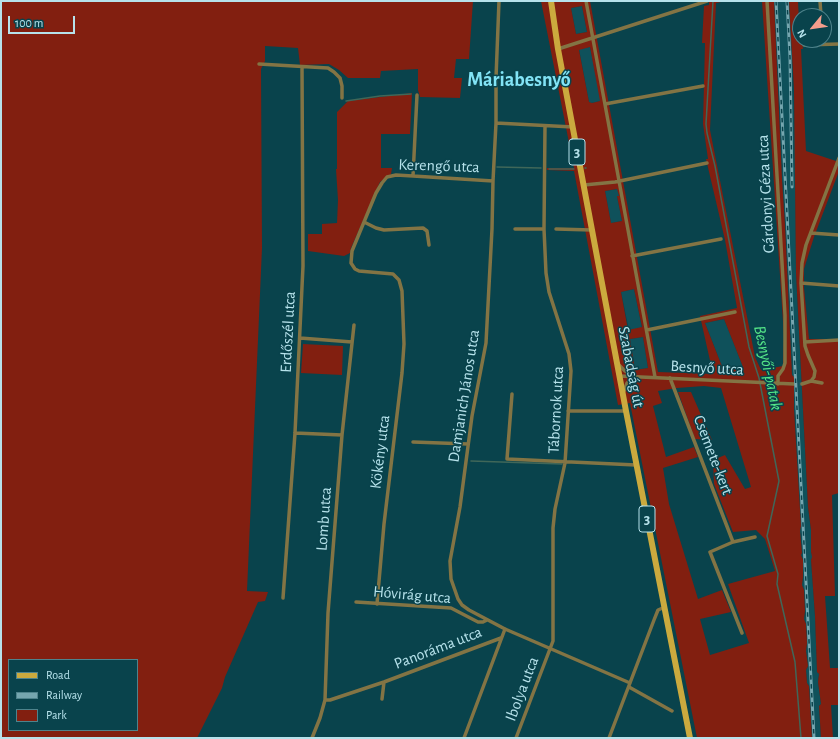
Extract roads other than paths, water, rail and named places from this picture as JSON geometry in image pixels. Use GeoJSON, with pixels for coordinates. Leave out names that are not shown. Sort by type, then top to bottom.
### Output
{"type":"FeatureCollection","features":[{"type":"Feature","properties":{"kind":"main road","name":"Szabadság út"},"geometry":{"type":"LineString","coordinates":[[551,1],[558,49],[636,465],[690,738]]}},
{"type":"Feature","properties":{"kind":"street","name":"Damjanich János utca"},"geometry":{"type":"LineString","coordinates":[[499,1],[492,229],[486,343],[468,444],[460,507],[450,561],[450,572],[454,589],[460,603],[465,608],[505,629],[629,685],[672,711]]}},
{"type":"Feature","properties":{"kind":"street","name":"Szabadság út"},"geometry":{"type":"LineString","coordinates":[[586,1],[655,377]]}},
{"type":"Feature","properties":{"kind":"street"},"geometry":{"type":"LineString","coordinates":[[558,49],[708,1]]}},
{"type":"Feature","properties":{"kind":"street","name":"Gárdonyi Géza utca"},"geometry":{"type":"LineString","coordinates":[[767,1],[785,315],[785,363],[778,376],[778,384]]}},
{"type":"Feature","properties":{"kind":"street"},"geometry":{"type":"LineString","coordinates":[[259,64],[326,68],[334,72],[342,83],[342,98]]}},
{"type":"Feature","properties":{"kind":"street","name":"Erdőszél utca"},"geometry":{"type":"LineString","coordinates":[[283,598],[295,433],[304,244],[302,67]]}},
{"type":"Feature","properties":{"kind":"street"},"geometry":{"type":"LineString","coordinates":[[605,104],[703,86]]}},
{"type":"Feature","properties":{"kind":"street"},"geometry":{"type":"LineString","coordinates":[[413,176],[416,96]]}},
{"type":"Feature","properties":{"kind":"street"},"geometry":{"type":"LineString","coordinates":[[496,123],[573,127]]}},
{"type":"Feature","properties":{"kind":"street","name":"Tábornok utca"},"geometry":{"type":"LineString","coordinates":[[544,126],[544,229],[546,273],[549,292],[571,361],[565,463],[555,509],[553,528],[553,641],[551,649]]}},
{"type":"Feature","properties":{"kind":"street"},"geometry":{"type":"LineString","coordinates":[[811,381],[815,371],[806,351],[805,342],[801,283],[803,255],[839,158]]}},
{"type":"Feature","properties":{"kind":"street"},"geometry":{"type":"LineString","coordinates":[[584,185],[615,182],[707,164]]}},
{"type":"Feature","properties":{"kind":"street","name":"Kerengő utca"},"geometry":{"type":"LineString","coordinates":[[402,303],[401,287],[396,277],[388,273],[359,271],[352,266],[351,259],[352,251],[364,222],[378,190],[385,179],[392,176],[413,176],[493,181]]}},
{"type":"Feature","properties":{"kind":"street"},"geometry":{"type":"LineString","coordinates":[[364,222],[381,230],[423,228],[427,231],[429,245]]}},
{"type":"Feature","properties":{"kind":"street"},"geometry":{"type":"LineString","coordinates":[[514,229],[544,229]]}},
{"type":"Feature","properties":{"kind":"street"},"geometry":{"type":"LineString","coordinates":[[556,229],[592,230]]}},
{"type":"Feature","properties":{"kind":"street"},"geometry":{"type":"LineString","coordinates":[[811,233],[839,235]]}},
{"type":"Feature","properties":{"kind":"street"},"geometry":{"type":"LineString","coordinates":[[632,256],[721,239]]}},
{"type":"Feature","properties":{"kind":"street"},"geometry":{"type":"LineString","coordinates":[[801,283],[839,286]]}},
{"type":"Feature","properties":{"kind":"street","name":"Kökény utca"},"geometry":{"type":"LineString","coordinates":[[377,604],[384,524],[402,373],[404,344],[402,303]]}},
{"type":"Feature","properties":{"kind":"street"},"geometry":{"type":"LineString","coordinates":[[647,330],[735,312]]}},
{"type":"Feature","properties":{"kind":"street","name":"Lomb utca"},"geometry":{"type":"LineString","coordinates":[[325,700],[328,613],[342,435],[354,325]]}},
{"type":"Feature","properties":{"kind":"street"},"geometry":{"type":"LineString","coordinates":[[300,338],[352,342]]}},
{"type":"Feature","properties":{"kind":"street"},"geometry":{"type":"LineString","coordinates":[[805,342],[839,340]]}},
{"type":"Feature","properties":{"kind":"street"},"geometry":{"type":"LineString","coordinates":[[617,363],[625,371],[635,376],[627,383],[623,394]]}},
{"type":"Feature","properties":{"kind":"street","name":"Besnyő utca"},"geometry":{"type":"LineString","coordinates":[[620,376],[794,384]]}},
{"type":"Feature","properties":{"kind":"street","name":"Csemete-kert"},"geometry":{"type":"LineString","coordinates":[[670,378],[733,542]]}},
{"type":"Feature","properties":{"kind":"street"},"geometry":{"type":"LineString","coordinates":[[802,384],[811,381],[822,383]]}},
{"type":"Feature","properties":{"kind":"street"},"geometry":{"type":"LineString","coordinates":[[512,394],[507,459],[565,463],[636,465]]}},
{"type":"Feature","properties":{"kind":"street"},"geometry":{"type":"LineString","coordinates":[[568,412],[626,411]]}},
{"type":"Feature","properties":{"kind":"street"},"geometry":{"type":"LineString","coordinates":[[295,433],[342,435]]}},
{"type":"Feature","properties":{"kind":"street"},"geometry":{"type":"LineString","coordinates":[[413,442],[468,444]]}},
{"type":"Feature","properties":{"kind":"street"},"geometry":{"type":"LineString","coordinates":[[742,633],[710,552],[733,542],[755,537]]}},
{"type":"Feature","properties":{"kind":"street","name":"Hóvirág utca"},"geometry":{"type":"LineString","coordinates":[[356,602],[451,608],[478,622],[487,620]]}},
{"type":"Feature","properties":{"kind":"street"},"geometry":{"type":"LineString","coordinates":[[609,738],[658,610],[665,607]]}},
{"type":"Feature","properties":{"kind":"street"},"geometry":{"type":"LineString","coordinates":[[464,738],[505,629]]}},
{"type":"Feature","properties":{"kind":"street","name":"Panoráma utca"},"geometry":{"type":"LineString","coordinates":[[325,700],[330,700],[384,682],[501,638]]}},
{"type":"Feature","properties":{"kind":"street","name":"Ibolya utca"},"geometry":{"type":"LineString","coordinates":[[516,738],[551,649]]}},
{"type":"Feature","properties":{"kind":"street","name":"Panoráma utca"},"geometry":{"type":"LineString","coordinates":[[382,699],[384,682]]}},
{"type":"Feature","properties":{"kind":"street"},"geometry":{"type":"LineString","coordinates":[[312,738],[325,700]]}},
{"type":"Feature","properties":{"kind":"waterway","name":"Besnyői-patak"},"geometry":{"type":"LineString","coordinates":[[713,1],[706,124],[707,133],[715,166],[749,347],[759,378],[779,481],[767,536],[778,574],[777,584],[795,662],[801,738]]}},
{"type":"Feature","properties":{"kind":"waterway"},"geometry":{"type":"LineString","coordinates":[[501,83],[532,85],[556,83]]}},
{"type":"Feature","properties":{"kind":"waterway"},"geometry":{"type":"LineString","coordinates":[[346,101],[380,96],[411,94]]}},
{"type":"Feature","properties":{"kind":"waterway"},"geometry":{"type":"LineString","coordinates":[[497,167],[541,168]]}},
{"type":"Feature","properties":{"kind":"waterway"},"geometry":{"type":"LineString","coordinates":[[549,169],[574,169]]}},
{"type":"Feature","properties":{"kind":"waterway"},"geometry":{"type":"LineString","coordinates":[[471,461],[562,464]]}},
{"type":"Feature","properties":{"kind":"tunnel"},"geometry":{"type":"LineString","coordinates":[[794,384],[802,384]]}},
{"type":"Feature","properties":{"kind":"railway"},"geometry":{"type":"LineString","coordinates":[[776,1],[814,738]]}},
{"type":"Feature","properties":{"kind":"railway"},"geometry":{"type":"LineString","coordinates":[[787,1],[790,57],[792,187]]}},
{"type":"Feature","properties":{"kind":"district","name":"Máriabesnyő"},"geometry":{"type":"Point","coordinates":[519,80]}}]}
